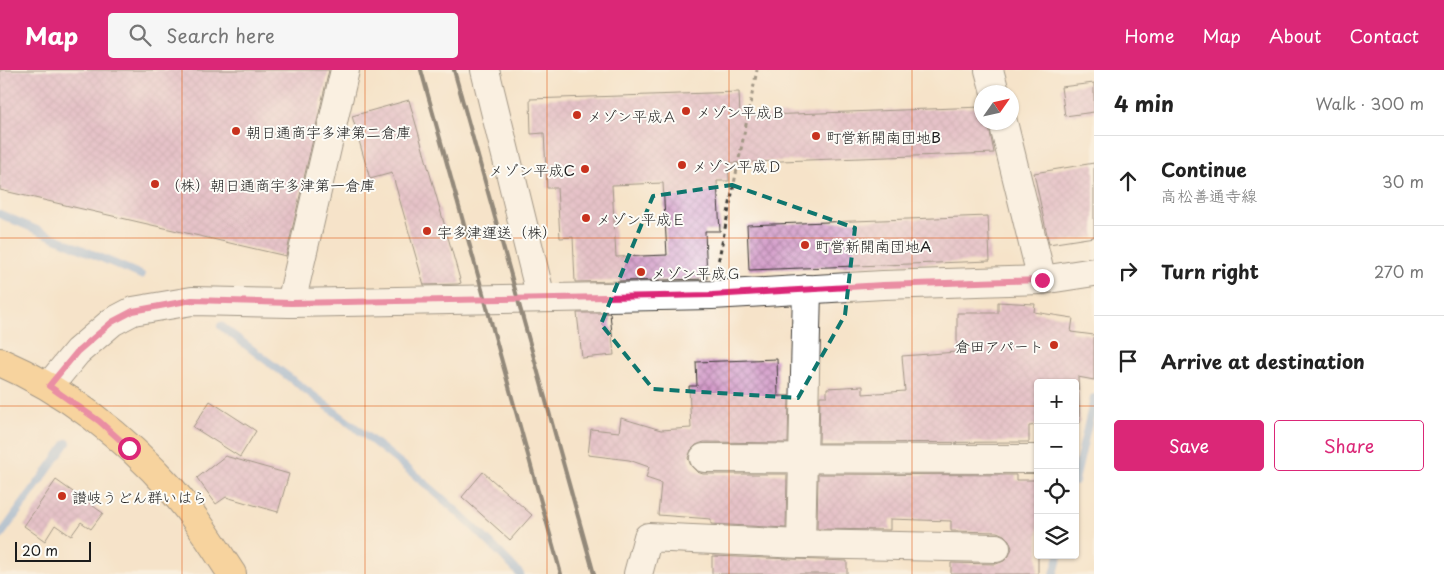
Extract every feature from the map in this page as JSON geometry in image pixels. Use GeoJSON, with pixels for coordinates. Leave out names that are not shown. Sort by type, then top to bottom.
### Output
{"type":"FeatureCollection","features":[{"type":"Feature","properties":{"kind":"main road"},"geometry":{"type":"LineString","coordinates":[[0,362],[49,386],[99,421],[172,490],[208,537],[232,574]]}},
{"type":"Feature","properties":{"kind":"street"},"geometry":{"type":"LineString","coordinates":[[291,303],[345,70]]}},
{"type":"Feature","properties":{"kind":"street"},"geometry":{"type":"LineString","coordinates":[[485,70],[541,298]]}},
{"type":"Feature","properties":{"kind":"street"},"geometry":{"type":"LineString","coordinates":[[989,70],[993,85]]}},
{"type":"Feature","properties":{"kind":"street"},"geometry":{"type":"LineString","coordinates":[[1004,130],[1042,280]]}},
{"type":"Feature","properties":{"kind":"street"},"geometry":{"type":"LineString","coordinates":[[49,386],[91,340],[112,322],[133,311],[192,300],[291,303],[712,295],[807,289],[1042,280],[1094,272]]}},
{"type":"Feature","properties":{"kind":"street"},"geometry":{"type":"LineString","coordinates":[[802,544],[807,289]]}},
{"type":"Feature","properties":{"kind":"street"},"geometry":{"type":"LineString","coordinates":[[704,458],[1034,459]]}},
{"type":"Feature","properties":{"kind":"street"},"geometry":{"type":"LineString","coordinates":[[638,574],[648,537],[802,544],[996,548]]}},
{"type":"Feature","properties":{"kind":"path"},"geometry":{"type":"LineString","coordinates":[[712,295],[757,70]]}},
{"type":"Feature","properties":{"kind":"highlighted area"},"geometry":{"type":"Polygon","coordinates":[[[732,185],[855,228],[845,315],[798,398],[653,389],[601,324],[653,196],[732,185]]]}},
{"type":"Feature","properties":{"kind":"building"},"geometry":{"type":"Polygon","coordinates":[[[0,70],[329,70],[286,256],[0,190],[0,70]]]}},
{"type":"Feature","properties":{"kind":"building"},"geometry":{"type":"Polygon","coordinates":[[[1094,83],[1094,112],[1065,116],[1061,87],[1094,83]]]}},
{"type":"Feature","properties":{"kind":"building"},"geometry":{"type":"Polygon","coordinates":[[[739,92],[740,116],[974,107],[974,130],[990,130],[994,153],[728,163],[729,181],[717,181],[720,231],[705,231],[707,279],[575,282],[573,237],[560,238],[557,188],[547,188],[544,133],[531,134],[530,99],[739,92]],[[663,183],[612,185],[616,257],[667,255],[663,183]]]}},
{"type":"Feature","properties":{"kind":"building","name":"宇多津運送（株）"},"geometry":{"type":"Polygon","coordinates":[[[409,100],[461,283],[458,284],[424,285],[392,173],[370,179],[352,116],[409,100]]]}},
{"type":"Feature","properties":{"kind":"building"},"geometry":{"type":"Polygon","coordinates":[[[1094,163],[1094,237],[1049,244],[1034,173],[1094,163]]]}},
{"type":"Feature","properties":{"kind":"building"},"geometry":{"type":"Polygon","coordinates":[[[988,216],[990,261],[749,270],[747,225],[988,216]]]}},
{"type":"Feature","properties":{"kind":"building"},"geometry":{"type":"Polygon","coordinates":[[[998,302],[1035,304],[1034,312],[1073,318],[1071,332],[1094,335],[1094,380],[1078,377],[1078,379],[1034,379],[1034,425],[1029,426],[1029,442],[819,443],[820,396],[827,396],[827,388],[863,386],[863,394],[905,391],[902,356],[957,352],[957,313],[998,313],[998,302]]]}},
{"type":"Feature","properties":{"kind":"building"},"geometry":{"type":"Polygon","coordinates":[[[577,313],[610,313],[614,355],[582,358],[577,313]]]}},
{"type":"Feature","properties":{"kind":"building"},"geometry":{"type":"Polygon","coordinates":[[[777,359],[778,396],[789,396],[788,443],[704,442],[696,445],[691,450],[688,458],[691,466],[697,472],[703,474],[787,474],[786,528],[711,524],[711,519],[658,515],[661,483],[646,478],[649,467],[629,460],[588,455],[591,429],[619,432],[621,418],[661,430],[691,428],[689,386],[697,386],[696,362],[777,359]]]}},
{"type":"Feature","properties":{"kind":"building"},"geometry":{"type":"Polygon","coordinates":[[[210,401],[256,431],[240,457],[193,427],[210,401]]]}},
{"type":"Feature","properties":{"kind":"building"},"geometry":{"type":"Polygon","coordinates":[[[225,456],[289,474],[278,512],[226,497],[216,504],[197,478],[225,456]]]}},
{"type":"Feature","properties":{"kind":"building"},"geometry":{"type":"Polygon","coordinates":[[[483,472],[532,515],[510,540],[462,497],[483,472]]]}},
{"type":"Feature","properties":{"kind":"building"},"geometry":{"type":"Polygon","coordinates":[[[818,474],[1016,475],[1016,480],[1034,480],[1034,559],[1038,559],[1038,574],[951,574],[951,563],[996,564],[1004,561],[1009,556],[1012,548],[1009,540],[997,532],[951,531],[951,521],[890,519],[890,530],[817,529],[818,474]]]}},
{"type":"Feature","properties":{"kind":"building","name":"讃岐うどん群いはら"},"geometry":{"type":"Polygon","coordinates":[[[56,480],[103,513],[91,529],[81,522],[71,536],[55,525],[45,541],[24,526],[56,480]]]}},
{"type":"Feature","properties":{"kind":"building"},"geometry":{"type":"Polygon","coordinates":[[[712,556],[847,561],[847,574],[712,574],[712,556]]]}},
{"type":"Feature","properties":{"kind":"waterway"},"geometry":{"type":"LineString","coordinates":[[0,214],[141,275]]}},
{"type":"Feature","properties":{"kind":"waterway"},"geometry":{"type":"LineString","coordinates":[[221,326],[414,474],[486,539],[520,574]]}},
{"type":"Feature","properties":{"kind":"waterway"},"geometry":{"type":"LineString","coordinates":[[1078,469],[1094,398]]}},
{"type":"Feature","properties":{"kind":"waterway"},"geometry":{"type":"LineString","coordinates":[[0,536],[67,443]]}},
{"type":"Feature","properties":{"kind":"waterway"},"geometry":{"type":"LineString","coordinates":[[1054,574],[1058,559]]}},
{"type":"Feature","properties":{"kind":"railway"},"geometry":{"type":"LineString","coordinates":[[421,70],[561,574]]}},
{"type":"Feature","properties":{"kind":"railway"},"geometry":{"type":"LineString","coordinates":[[454,70],[594,574]]}},
{"type":"Feature","properties":{"kind":"place","name":"メゾン平成Ｂ"},"geometry":{"type":"Point","coordinates":[686,111]}},
{"type":"Feature","properties":{"kind":"place","name":"メゾン平成Ａ"},"geometry":{"type":"Point","coordinates":[577,115]}},
{"type":"Feature","properties":{"kind":"place","name":"朝日通商宇多津第二倉庫"},"geometry":{"type":"Point","coordinates":[236,131]}},
{"type":"Feature","properties":{"kind":"place","name":"町営新開南団地B"},"geometry":{"type":"Point","coordinates":[816,136]}},
{"type":"Feature","properties":{"kind":"place","name":"メゾン平成Ｄ"},"geometry":{"type":"Point","coordinates":[682,165]}},
{"type":"Feature","properties":{"kind":"place","name":"メゾン平成C"},"geometry":{"type":"Point","coordinates":[585,169]}},
{"type":"Feature","properties":{"kind":"place","name":"（株）朝日通商宇多津第一倉庫"},"geometry":{"type":"Point","coordinates":[155,184]}},
{"type":"Feature","properties":{"kind":"place","name":"メゾン平成Ｅ"},"geometry":{"type":"Point","coordinates":[586,218]}},
{"type":"Feature","properties":{"kind":"place","name":"宇多津運送（株）"},"geometry":{"type":"Point","coordinates":[427,231]}},
{"type":"Feature","properties":{"kind":"place","name":"町営新開南団地A"},"geometry":{"type":"Point","coordinates":[805,245]}},
{"type":"Feature","properties":{"kind":"place","name":"メゾン平成Ｇ"},"geometry":{"type":"Point","coordinates":[641,272]}},
{"type":"Feature","properties":{"kind":"place","name":"倉田アパート"},"geometry":{"type":"Point","coordinates":[1054,345]}},
{"type":"Feature","properties":{"kind":"place","name":"讃岐うどん群いはら"},"geometry":{"type":"Point","coordinates":[62,496]}},
{"type":"Feature","properties":{"kind":"route"},"geometry":{"type":"LineString","coordinates":[[129,448],[99,421],[49,386],[77,352],[112,322],[133,311],[192,300],[291,303],[712,295],[883,285],[1042,280]]}}]}
